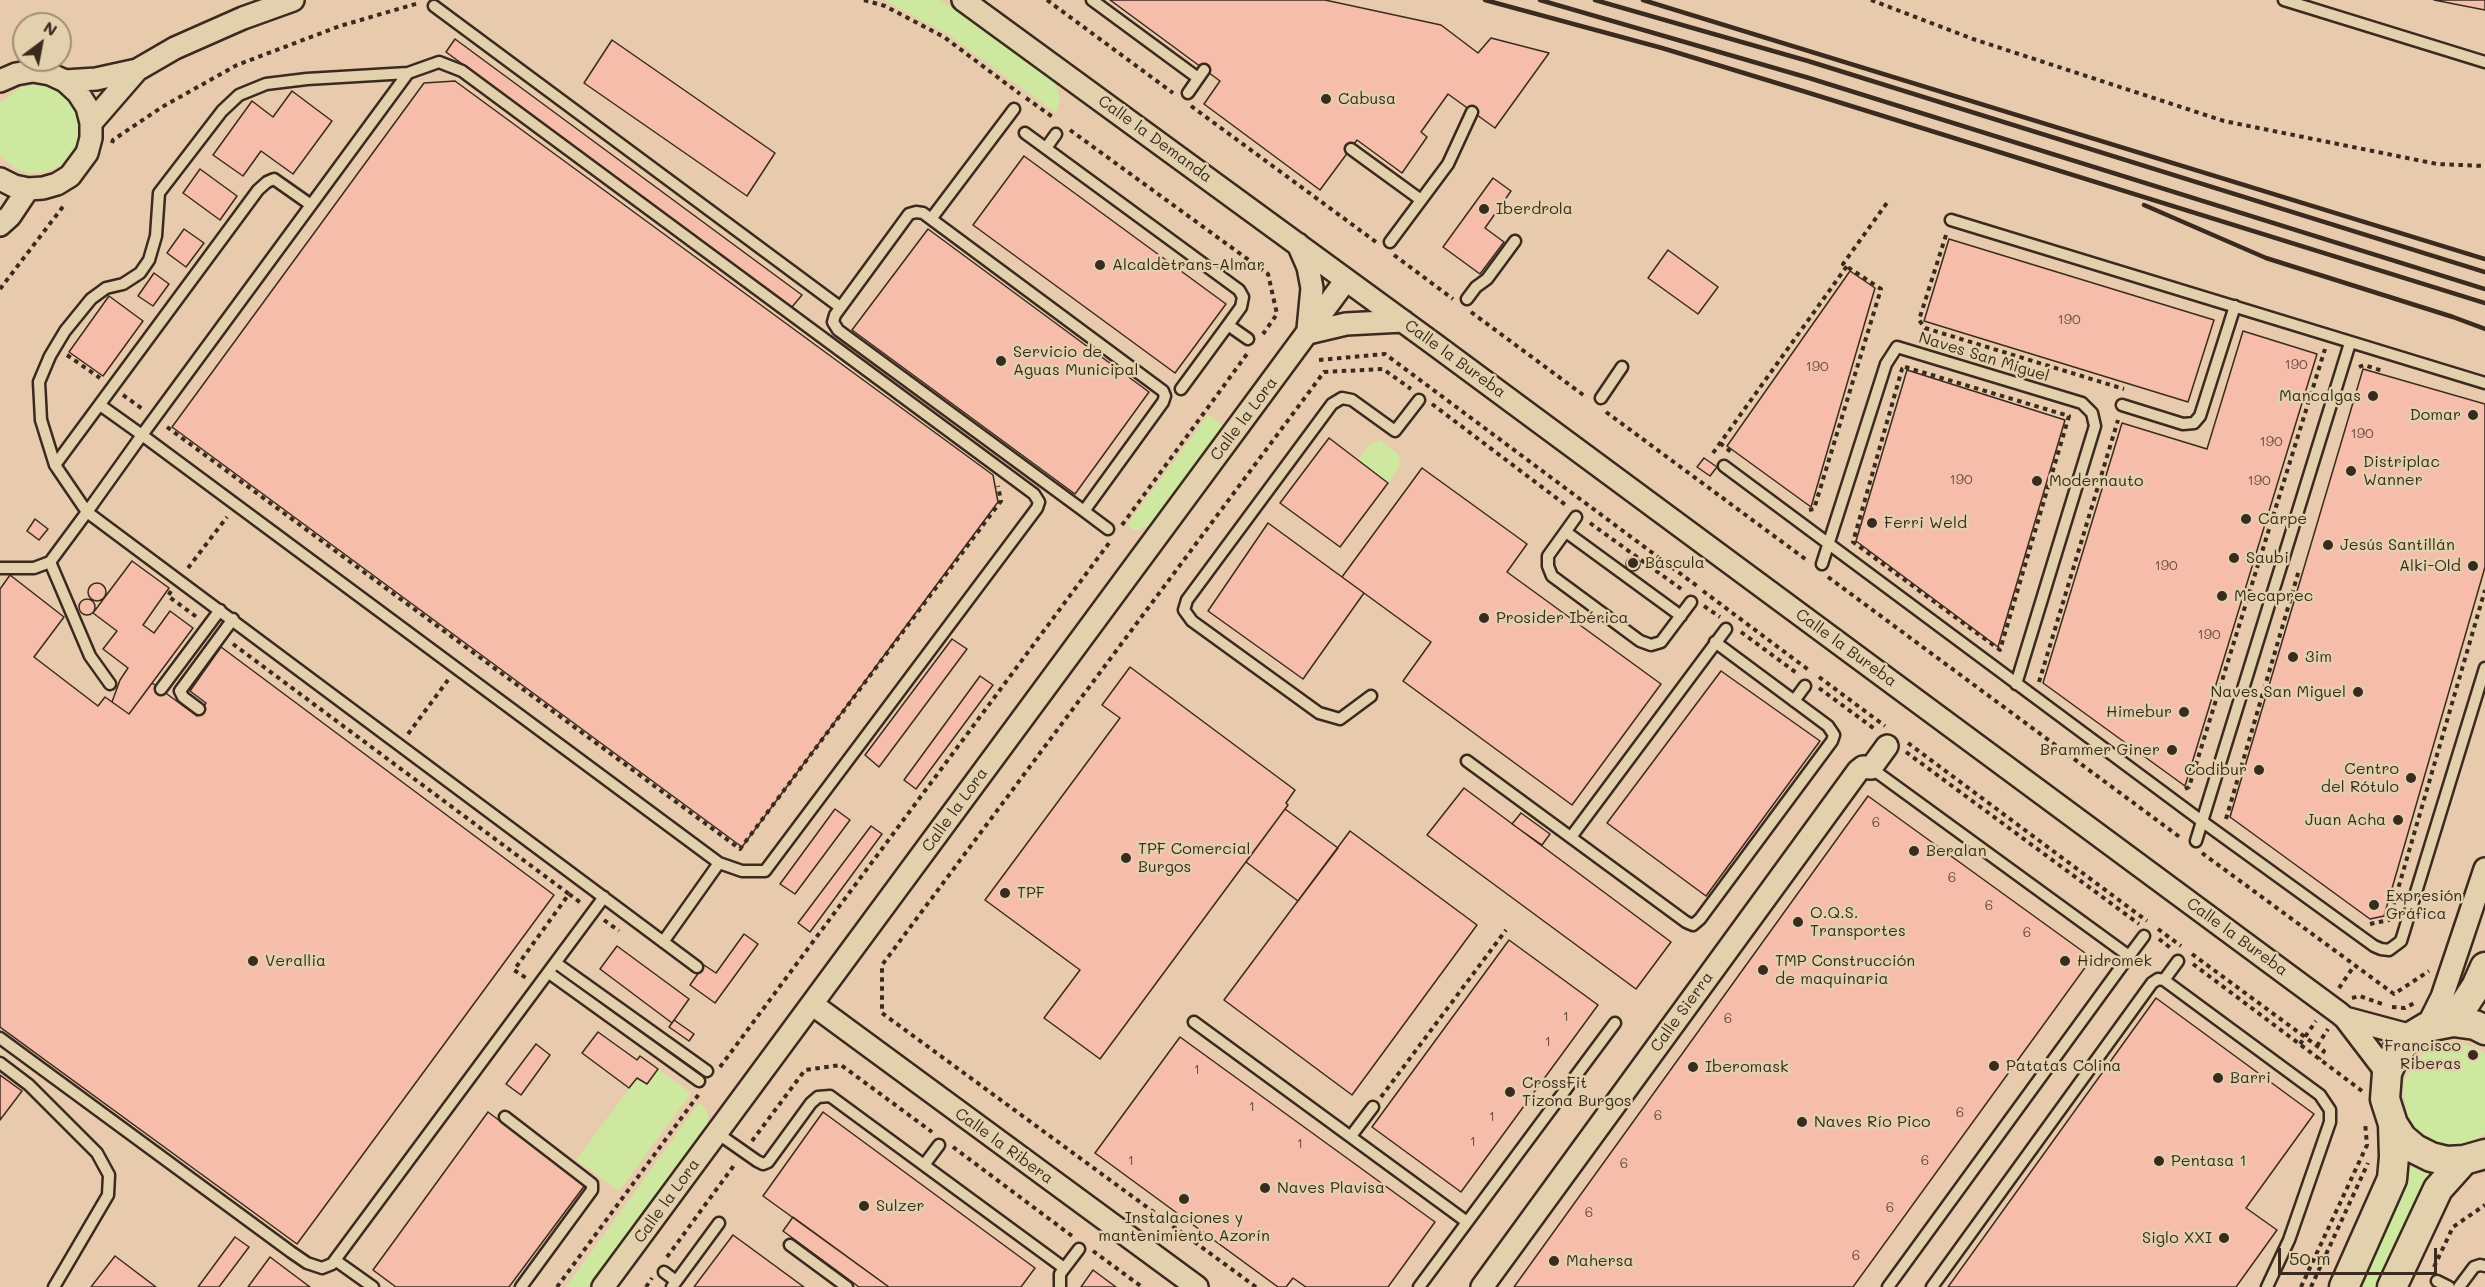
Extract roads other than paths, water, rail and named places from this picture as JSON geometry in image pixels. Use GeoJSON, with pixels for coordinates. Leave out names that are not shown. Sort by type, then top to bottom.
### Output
{"type":"FeatureCollection","features":[{"type":"Feature","properties":{"kind":"main road"},"geometry":{"type":"LineString","coordinates":[[2480,1156],[2447,1161],[2423,1153],[2402,1138],[2393,1124],[2385,1099],[2387,1073],[2397,1052],[2431,1028],[2476,987],[2485,967]]}},
{"type":"Feature","properties":{"kind":"main road"},"geometry":{"type":"LineString","coordinates":[[2431,1028],[2475,1025],[2485,1030]]}},
{"type":"Feature","properties":{"kind":"main road"},"geometry":{"type":"LineString","coordinates":[[2344,1287],[2392,1179],[2393,1124]]}},
{"type":"Feature","properties":{"kind":"main road"},"geometry":{"type":"LineString","coordinates":[[2392,1287],[2438,1189],[2480,1156]]}},
{"type":"Feature","properties":{"kind":"street"},"geometry":{"type":"LineString","coordinates":[[65,81],[96,79],[137,70],[194,40],[243,18],[293,0]]}},
{"type":"Feature","properties":{"kind":"street","name":"Calle la Demanda"},"geometry":{"type":"LineString","coordinates":[[963,0],[1346,279]]}},
{"type":"Feature","properties":{"kind":"street"},"geometry":{"type":"LineString","coordinates":[[91,123],[137,70]]}},
{"type":"Feature","properties":{"kind":"street"},"geometry":{"type":"LineString","coordinates":[[0,81],[16,74],[33,71],[50,74],[65,81],[78,93],[87,107],[91,123],[91,138],[87,153],[70,176],[43,188],[28,189],[14,186],[0,179]]}},
{"type":"Feature","properties":{"kind":"street"},"geometry":{"type":"LineString","coordinates":[[0,225],[10,216],[28,189]]}},
{"type":"Feature","properties":{"kind":"street","name":"Calle la Lora"},"geometry":{"type":"LineString","coordinates":[[1298,244],[1308,267],[1312,288],[1308,333]]}},
{"type":"Feature","properties":{"kind":"street","name":"Calle la Lora"},"geometry":{"type":"LineString","coordinates":[[603,1287],[1346,279]]}},
{"type":"Feature","properties":{"kind":"street","name":"Calle la Bureba"},"geometry":{"type":"LineString","coordinates":[[1346,279],[2342,1015],[2387,1073]]}},
{"type":"Feature","properties":{"kind":"street"},"geometry":{"type":"LineString","coordinates":[[1308,333],[1346,324],[1403,321]]}},
{"type":"Feature","properties":{"kind":"street","name":"Calle Sierra"},"geometry":{"type":"LineString","coordinates":[[1482,1287],[1858,771],[1863,767],[1871,768],[1892,739]]}},
{"type":"Feature","properties":{"kind":"street"},"geometry":{"type":"LineString","coordinates":[[2431,1028],[2485,869]]}},
{"type":"Feature","properties":{"kind":"street","name":"Calle la Ribera"},"geometry":{"type":"LineString","coordinates":[[812,1004],[1197,1287]]}},
{"type":"Feature","properties":{"kind":"street","name":"Calle la Bureba"},"geometry":{"type":"LineString","coordinates":[[2342,1015],[2431,1028]]}},
{"type":"Feature","properties":{"kind":"lane"},"geometry":{"type":"LineString","coordinates":[[1092,0],[1201,74],[1185,97]]}},
{"type":"Feature","properties":{"kind":"lane"},"geometry":{"type":"LineString","coordinates":[[2284,0],[2485,62]]}},
{"type":"Feature","properties":{"kind":"lane"},"geometry":{"type":"LineString","coordinates":[[434,6],[840,307]]}},
{"type":"Feature","properties":{"kind":"lane"},"geometry":{"type":"LineString","coordinates":[[100,405],[719,863],[742,871],[765,871],[1037,508],[1039,502],[1034,494],[462,71],[440,62],[408,73],[307,79],[266,84],[239,95],[222,111],[159,194],[156,236],[149,260],[140,273],[123,284],[106,288],[91,299],[65,331],[50,356],[39,382],[41,420],[55,465],[87,512],[697,967]]}},
{"type":"Feature","properties":{"kind":"lane"},"geometry":{"type":"LineString","coordinates":[[0,568],[34,568],[50,562],[408,73]]}},
{"type":"Feature","properties":{"kind":"lane"},"geometry":{"type":"LineString","coordinates":[[931,219],[1014,109]]}},
{"type":"Feature","properties":{"kind":"lane"},"geometry":{"type":"LineString","coordinates":[[1390,242],[1448,164],[1472,112]]}},
{"type":"Feature","properties":{"kind":"lane"},"geometry":{"type":"LineString","coordinates":[[1025,133],[1239,290],[1243,297],[1241,307],[1181,389]]}},
{"type":"Feature","properties":{"kind":"lane"},"geometry":{"type":"LineString","coordinates":[[1046,148],[1056,134]]}},
{"type":"Feature","properties":{"kind":"lane"},"geometry":{"type":"LineString","coordinates":[[1351,149],[1421,200]]}},
{"type":"Feature","properties":{"kind":"lane"},"geometry":{"type":"LineString","coordinates":[[55,465],[258,190],[267,182],[274,180],[281,182],[311,205]]}},
{"type":"Feature","properties":{"kind":"lane"},"geometry":{"type":"LineString","coordinates":[[1084,511],[1163,402],[1165,396],[1163,391],[931,219],[916,212],[909,214],[840,307],[833,322],[838,330],[1108,529]]}},
{"type":"Feature","properties":{"kind":"lane"},"geometry":{"type":"LineString","coordinates":[[1951,220],[2485,383]]}},
{"type":"Feature","properties":{"kind":"lane"},"geometry":{"type":"LineString","coordinates":[[1467,299],[1476,287],[1487,279],[1515,241]]}},
{"type":"Feature","properties":{"kind":"lane"},"geometry":{"type":"LineString","coordinates":[[2122,405],[2183,424],[2194,423],[2200,416],[2235,306]]}},
{"type":"Feature","properties":{"kind":"lane"},"geometry":{"type":"LineString","coordinates":[[1228,325],[1248,339]]}},
{"type":"Feature","properties":{"kind":"lane"},"geometry":{"type":"LineString","coordinates":[[2195,844],[2350,343]]}},
{"type":"Feature","properties":{"kind":"lane","name":"Naves San Miguel"},"geometry":{"type":"LineString","coordinates":[[1821,567],[1886,364],[1897,347],[2082,403],[2092,412],[2095,426],[2016,684]]}},
{"type":"Feature","properties":{"kind":"lane"},"geometry":{"type":"LineString","coordinates":[[1600,398],[1622,367]]}},
{"type":"Feature","properties":{"kind":"lane"},"geometry":{"type":"LineString","coordinates":[[1371,696],[1340,719],[1319,713],[1192,621],[1184,610],[1187,600],[1332,404],[1342,398],[1352,400],[1395,431],[1419,400]]}},
{"type":"Feature","properties":{"kind":"lane"},"geometry":{"type":"LineString","coordinates":[[1724,466],[2203,822],[2374,946],[2389,950],[2401,941],[2485,668]]}},
{"type":"Feature","properties":{"kind":"lane"},"geometry":{"type":"LineString","coordinates":[[1576,517],[1548,556],[1548,566],[1552,576],[1640,641],[1651,645],[1661,642],[1691,602]]}},
{"type":"Feature","properties":{"kind":"lane"},"geometry":{"type":"LineString","coordinates":[[1566,532],[1681,616]]}},
{"type":"Feature","properties":{"kind":"lane"},"geometry":{"type":"LineString","coordinates":[[50,562],[90,656],[110,684]]}},
{"type":"Feature","properties":{"kind":"lane"},"geometry":{"type":"LineString","coordinates":[[161,689],[220,610]]}},
{"type":"Feature","properties":{"kind":"lane"},"geometry":{"type":"LineString","coordinates":[[199,709],[183,697],[180,691],[232,619]]}},
{"type":"Feature","properties":{"kind":"lane"},"geometry":{"type":"LineString","coordinates":[[1571,837],[1726,629]]}},
{"type":"Feature","properties":{"kind":"lane"},"geometry":{"type":"LineString","coordinates":[[1467,761],[1693,925],[1701,919],[1832,741],[1834,735],[1828,726],[1715,642]]}},
{"type":"Feature","properties":{"kind":"lane"},"geometry":{"type":"LineString","coordinates":[[1794,701],[1804,686]]}},
{"type":"Feature","properties":{"kind":"lane"},"geometry":{"type":"LineString","coordinates":[[1871,768],[2129,956]]}},
{"type":"Feature","properties":{"kind":"lane"},"geometry":{"type":"LineString","coordinates":[[663,942],[719,863]]}},
{"type":"Feature","properties":{"kind":"lane"},"geometry":{"type":"LineString","coordinates":[[0,1038],[307,1263],[322,1268],[332,1264],[604,897]]}},
{"type":"Feature","properties":{"kind":"lane"},"geometry":{"type":"LineString","coordinates":[[1888,1287],[2145,933]]}},
{"type":"Feature","properties":{"kind":"lane"},"geometry":{"type":"LineString","coordinates":[[2164,980],[2178,961]]}},
{"type":"Feature","properties":{"kind":"lane"},"geometry":{"type":"LineString","coordinates":[[556,963],[710,1073]]}},
{"type":"Feature","properties":{"kind":"lane"},"geometry":{"type":"LineString","coordinates":[[549,973],[703,1084]]}},
{"type":"Feature","properties":{"kind":"lane"},"geometry":{"type":"LineString","coordinates":[[1932,1287],[2152,983],[2158,979],[2164,980],[2320,1095],[2330,1110],[2330,1122],[2289,1240],[2267,1287]]}},
{"type":"Feature","properties":{"kind":"lane"},"geometry":{"type":"LineString","coordinates":[[1194,1022],[1467,1222]]}},
{"type":"Feature","properties":{"kind":"lane"},"geometry":{"type":"LineString","coordinates":[[1419,1287],[1615,1023]]}},
{"type":"Feature","properties":{"kind":"lane"},"geometry":{"type":"LineString","coordinates":[[0,1063],[29,1085],[97,1153],[109,1175],[108,1196],[54,1287]]}},
{"type":"Feature","properties":{"kind":"lane"},"geometry":{"type":"LineString","coordinates":[[717,1133],[763,1164],[768,1162],[811,1103],[819,1098],[830,1096],[1064,1268]]}},
{"type":"Feature","properties":{"kind":"lane"},"geometry":{"type":"LineString","coordinates":[[1351,1137],[1373,1107]]}},
{"type":"Feature","properties":{"kind":"lane"},"geometry":{"type":"LineString","coordinates":[[505,1117],[592,1184],[592,1190],[521,1287]]}},
{"type":"Feature","properties":{"kind":"lane"},"geometry":{"type":"LineString","coordinates":[[924,1165],[939,1145]]}},
{"type":"Feature","properties":{"kind":"lane"},"geometry":{"type":"LineString","coordinates":[[662,1270],[674,1284],[719,1223]]}},
{"type":"Feature","properties":{"kind":"lane"},"geometry":{"type":"LineString","coordinates":[[790,1245],[847,1287]]}},
{"type":"Feature","properties":{"kind":"lane"},"geometry":{"type":"LineString","coordinates":[[1060,1287],[1059,1280],[1064,1268],[1079,1249]]}},
{"type":"Feature","properties":{"kind":"lane"},"geometry":{"type":"LineString","coordinates":[[335,1260],[373,1287]]}},
{"type":"Feature","properties":{"kind":"lane"},"geometry":{"type":"LineString","coordinates":[[2459,1287],[2474,1267],[2485,1266]]}},
{"type":"Feature","properties":{"kind":"lane"},"geometry":{"type":"LineString","coordinates":[[2433,1279],[2449,1287]]}},
{"type":"Feature","properties":{"kind":"railway"},"geometry":{"type":"LineString","coordinates":[[1485,0],[1662,48],[2485,303]]}},
{"type":"Feature","properties":{"kind":"railway"},"geometry":{"type":"LineString","coordinates":[[1540,0],[1809,78],[2485,289]]}},
{"type":"Feature","properties":{"kind":"railway"},"geometry":{"type":"LineString","coordinates":[[1595,0],[1808,61],[2485,272]]}},
{"type":"Feature","properties":{"kind":"railway"},"geometry":{"type":"LineString","coordinates":[[1643,0],[2485,259]]}},
{"type":"Feature","properties":{"kind":"railway"},"geometry":{"type":"LineString","coordinates":[[2144,205],[2266,258],[2485,329]]}},
{"type":"Feature","properties":{"kind":"place","name":"Cabusa"},"geometry":{"type":"Point","coordinates":[1326,99]}},
{"type":"Feature","properties":{"kind":"place","name":"Iberdrola"},"geometry":{"type":"Point","coordinates":[1484,209]}},
{"type":"Feature","properties":{"kind":"place","name":"Alcaldetrans-Almar"},"geometry":{"type":"Point","coordinates":[1100,265]}},
{"type":"Feature","properties":{"kind":"place","name":"Servicio de Aguas Municipal"},"geometry":{"type":"Point","coordinates":[1001,361]}},
{"type":"Feature","properties":{"kind":"place","name":"Mancalgas"},"geometry":{"type":"Point","coordinates":[2373,396]}},
{"type":"Feature","properties":{"kind":"place","name":"Domar"},"geometry":{"type":"Point","coordinates":[2473,415]}},
{"type":"Feature","properties":{"kind":"place","name":"Distriplac Wanner"},"geometry":{"type":"Point","coordinates":[2351,471]}},
{"type":"Feature","properties":{"kind":"place","name":"Modernauto"},"geometry":{"type":"Point","coordinates":[2037,481]}},
{"type":"Feature","properties":{"kind":"place","name":"Carpe"},"geometry":{"type":"Point","coordinates":[2246,519]}},
{"type":"Feature","properties":{"kind":"place","name":"Ferri Weld"},"geometry":{"type":"Point","coordinates":[1872,523]}},
{"type":"Feature","properties":{"kind":"place","name":"Jesús Santillán"},"geometry":{"type":"Point","coordinates":[2328,545]}},
{"type":"Feature","properties":{"kind":"place","name":"Saubi"},"geometry":{"type":"Point","coordinates":[2234,558]}},
{"type":"Feature","properties":{"kind":"place","name":"Báscula"},"geometry":{"type":"Point","coordinates":[1633,563]}},
{"type":"Feature","properties":{"kind":"place","name":"Alki-Old"},"geometry":{"type":"Point","coordinates":[2473,566]}},
{"type":"Feature","properties":{"kind":"place","name":"Mecaprec"},"geometry":{"type":"Point","coordinates":[2222,596]}},
{"type":"Feature","properties":{"kind":"place","name":"Prosider Ibérica"},"geometry":{"type":"Point","coordinates":[1484,618]}},
{"type":"Feature","properties":{"kind":"place","name":"3im"},"geometry":{"type":"Point","coordinates":[2293,657]}},
{"type":"Feature","properties":{"kind":"place","name":"Naves San Miguel"},"geometry":{"type":"Point","coordinates":[2358,692]}},
{"type":"Feature","properties":{"kind":"place","name":"Himebur"},"geometry":{"type":"Point","coordinates":[2184,712]}},
{"type":"Feature","properties":{"kind":"place","name":"Brammer Giner"},"geometry":{"type":"Point","coordinates":[2172,750]}},
{"type":"Feature","properties":{"kind":"place","name":"Codibur"},"geometry":{"type":"Point","coordinates":[2259,770]}},
{"type":"Feature","properties":{"kind":"place","name":"Centro del Rótulo"},"geometry":{"type":"Point","coordinates":[2411,778]}},
{"type":"Feature","properties":{"kind":"place","name":"Juan Acha"},"geometry":{"type":"Point","coordinates":[2398,820]}},
{"type":"Feature","properties":{"kind":"place","name":"Beralan"},"geometry":{"type":"Point","coordinates":[1914,851]}},
{"type":"Feature","properties":{"kind":"place","name":"TPF Comercial Burgos"},"geometry":{"type":"Point","coordinates":[1126,858]}},
{"type":"Feature","properties":{"kind":"place","name":"TPF"},"geometry":{"type":"Point","coordinates":[1005,893]}},
{"type":"Feature","properties":{"kind":"place","name":"Expresión Gráfica"},"geometry":{"type":"Point","coordinates":[2374,905]}},
{"type":"Feature","properties":{"kind":"place","name":"O.Q.S. Transportes"},"geometry":{"type":"Point","coordinates":[1798,922]}},
{"type":"Feature","properties":{"kind":"place","name":"Verallia"},"geometry":{"type":"Point","coordinates":[253,961]}},
{"type":"Feature","properties":{"kind":"place","name":"Hidromek"},"geometry":{"type":"Point","coordinates":[2065,961]}},
{"type":"Feature","properties":{"kind":"place","name":"TMP Construcción de maquinaria"},"geometry":{"type":"Point","coordinates":[1763,970]}},
{"type":"Feature","properties":{"kind":"place","name":"Francisco Riberas"},"geometry":{"type":"Point","coordinates":[2473,1055]}},
{"type":"Feature","properties":{"kind":"place","name":"Patatas Colina"},"geometry":{"type":"Point","coordinates":[1994,1066]}},
{"type":"Feature","properties":{"kind":"place","name":"Iberomask"},"geometry":{"type":"Point","coordinates":[1693,1067]}},
{"type":"Feature","properties":{"kind":"place","name":"Barri"},"geometry":{"type":"Point","coordinates":[2218,1078]}},
{"type":"Feature","properties":{"kind":"place","name":"CrossFit Tizona Burgos"},"geometry":{"type":"Point","coordinates":[1510,1092]}},
{"type":"Feature","properties":{"kind":"place","name":"Naves Río Pico"},"geometry":{"type":"Point","coordinates":[1802,1122]}},
{"type":"Feature","properties":{"kind":"place","name":"Pentasa 1"},"geometry":{"type":"Point","coordinates":[2159,1161]}},
{"type":"Feature","properties":{"kind":"place","name":"Naves Plavisa"},"geometry":{"type":"Point","coordinates":[1265,1188]}},
{"type":"Feature","properties":{"kind":"place","name":"Instalaciones y mantenimiento Azorín"},"geometry":{"type":"Point","coordinates":[1184,1199]}},
{"type":"Feature","properties":{"kind":"place","name":"Sulzer"},"geometry":{"type":"Point","coordinates":[864,1206]}},
{"type":"Feature","properties":{"kind":"place","name":"Siglo XXI"},"geometry":{"type":"Point","coordinates":[2224,1238]}},
{"type":"Feature","properties":{"kind":"place","name":"Mahersa"},"geometry":{"type":"Point","coordinates":[1554,1261]}}]}
